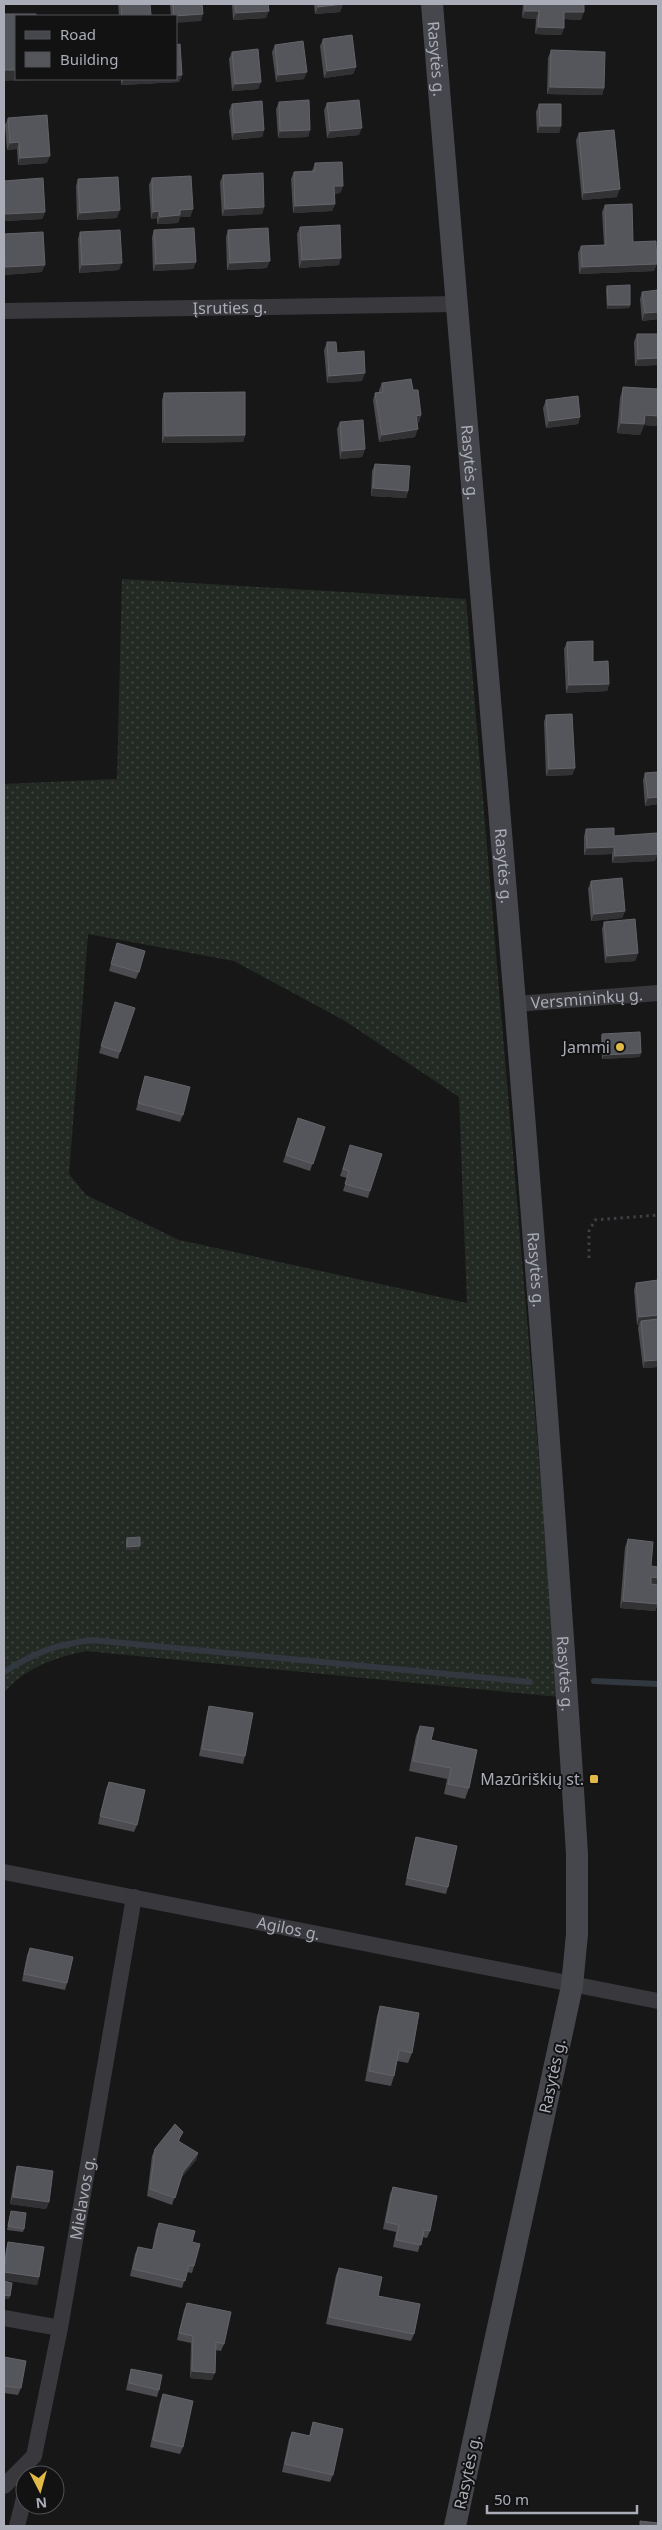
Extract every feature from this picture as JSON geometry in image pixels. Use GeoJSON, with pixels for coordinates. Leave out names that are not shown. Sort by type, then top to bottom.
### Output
{"type":"FeatureCollection","features":[{"type":"Feature","properties":{"kind":"main road","name":"Rasytės g."},"geometry":{"type":"LineString","coordinates":[[432,4],[516,1004],[577,1854],[577,1934],[572,1986],[455,2526]]}},
{"type":"Feature","properties":{"kind":"street","name":"Įsruties g."},"geometry":{"type":"LineString","coordinates":[[4,311],[456,304]]}},
{"type":"Feature","properties":{"kind":"street","name":"Versmininkų g."},"geometry":{"type":"LineString","coordinates":[[516,1004],[658,993]]}},
{"type":"Feature","properties":{"kind":"street","name":"Agilos g."},"geometry":{"type":"LineString","coordinates":[[4,1872],[572,1986],[658,2001]]}},
{"type":"Feature","properties":{"kind":"street","name":"Mielavos g."},"geometry":{"type":"LineString","coordinates":[[32,2465],[60,2328],[134,1897]]}},
{"type":"Feature","properties":{"kind":"street"},"geometry":{"type":"LineString","coordinates":[[4,2318],[60,2328]]}},
{"type":"Feature","properties":{"kind":"street"},"geometry":{"type":"LineString","coordinates":[[4,2486],[34,2456]]}},
{"type":"Feature","properties":{"kind":"path"},"geometry":{"type":"LineString","coordinates":[[588,1258],[589,1232],[595,1220],[658,1215]]}},
{"type":"Feature","properties":{"kind":"shaded area"},"geometry":{"type":"Polygon","coordinates":[[[122,579],[466,599],[559,1697],[86,1651],[63,1657],[31,1670],[21,1676],[4,1693],[4,784],[117,779],[122,579]],[[88,934],[69,1174],[86,1195],[179,1240],[467,1303],[459,1097],[345,1021],[234,961],[88,934]]]}},
{"type":"Feature","properties":{"kind":"building"},"geometry":{"type":"Polygon","coordinates":[[[121,4],[150,4],[151,15],[122,15],[121,4]]]}},
{"type":"Feature","properties":{"kind":"building"},"geometry":{"type":"Polygon","coordinates":[[[173,4],[202,4],[203,14],[174,15],[173,4]]]}},
{"type":"Feature","properties":{"kind":"building"},"geometry":{"type":"Polygon","coordinates":[[[235,4],[268,4],[269,11],[236,13],[235,4]]]}},
{"type":"Feature","properties":{"kind":"building"},"geometry":{"type":"Polygon","coordinates":[[[318,4],[343,4],[318,7],[318,4]]]}},
{"type":"Feature","properties":{"kind":"building"},"geometry":{"type":"Polygon","coordinates":[[[525,4],[584,4],[584,12],[564,12],[564,28],[538,27],[539,11],[525,11],[525,4]]]}},
{"type":"Feature","properties":{"kind":"building"},"geometry":{"type":"Polygon","coordinates":[[[4,14],[36,14],[15,15],[15,70],[4,70],[4,14]]]}},
{"type":"Feature","properties":{"kind":"building"},"geometry":{"type":"Polygon","coordinates":[[[352,35],[356,67],[327,71],[323,39],[352,35]]]}},
{"type":"Feature","properties":{"kind":"building"},"geometry":{"type":"Polygon","coordinates":[[[303,41],[307,72],[278,75],[275,45],[303,41]]]}},
{"type":"Feature","properties":{"kind":"building"},"geometry":{"type":"Polygon","coordinates":[[[178,44],[180,44],[182,75],[178,75],[178,44]]]}},
{"type":"Feature","properties":{"kind":"building"},"geometry":{"type":"Polygon","coordinates":[[[258,49],[261,82],[235,84],[232,52],[258,49]]]}},
{"type":"Feature","properties":{"kind":"building"},"geometry":{"type":"Polygon","coordinates":[[[551,50],[605,52],[604,88],[550,87],[551,50]]]}},
{"type":"Feature","properties":{"kind":"building"},"geometry":{"type":"Polygon","coordinates":[[[309,100],[310,130],[280,131],[279,102],[309,100]]]}},
{"type":"Feature","properties":{"kind":"building"},"geometry":{"type":"Polygon","coordinates":[[[359,100],[362,128],[330,131],[327,103],[359,100]]]}},
{"type":"Feature","properties":{"kind":"building"},"geometry":{"type":"Polygon","coordinates":[[[262,101],[264,130],[234,133],[232,104],[262,101]]]}},
{"type":"Feature","properties":{"kind":"building"},"geometry":{"type":"Polygon","coordinates":[[[539,104],[561,104],[561,126],[540,126],[539,104]]]}},
{"type":"Feature","properties":{"kind":"building"},"geometry":{"type":"Polygon","coordinates":[[[47,115],[50,156],[20,158],[19,142],[10,143],[8,118],[47,115]]]}},
{"type":"Feature","properties":{"kind":"building"},"geometry":{"type":"Polygon","coordinates":[[[614,130],[620,189],[584,193],[579,133],[614,130]]]}},
{"type":"Feature","properties":{"kind":"building"},"geometry":{"type":"Polygon","coordinates":[[[342,162],[343,186],[334,186],[335,204],[295,206],[294,172],[315,171],[315,163],[342,162]]]}},
{"type":"Feature","properties":{"kind":"building"},"geometry":{"type":"Polygon","coordinates":[[[263,173],[264,207],[225,209],[223,175],[263,173]]]}},
{"type":"Feature","properties":{"kind":"building"},"geometry":{"type":"Polygon","coordinates":[[[191,176],[193,209],[180,210],[180,215],[160,217],[159,211],[153,212],[152,178],[191,176]]]}},
{"type":"Feature","properties":{"kind":"building"},"geometry":{"type":"Polygon","coordinates":[[[118,177],[120,210],[80,213],[78,179],[118,177]]]}},
{"type":"Feature","properties":{"kind":"building"},"geometry":{"type":"Polygon","coordinates":[[[43,178],[45,212],[5,214],[4,181],[43,178]]]}},
{"type":"Feature","properties":{"kind":"building"},"geometry":{"type":"Polygon","coordinates":[[[632,204],[633,242],[656,241],[657,264],[582,267],[581,246],[606,245],[605,205],[632,204]]]}},
{"type":"Feature","properties":{"kind":"building"},"geometry":{"type":"Polygon","coordinates":[[[340,225],[341,258],[302,260],[300,227],[340,225]]]}},
{"type":"Feature","properties":{"kind":"building"},"geometry":{"type":"Polygon","coordinates":[[[194,228],[196,262],[156,264],[154,230],[194,228]]]}},
{"type":"Feature","properties":{"kind":"building"},"geometry":{"type":"Polygon","coordinates":[[[268,228],[270,261],[230,263],[228,230],[268,228]]]}},
{"type":"Feature","properties":{"kind":"building"},"geometry":{"type":"Polygon","coordinates":[[[120,230],[122,263],[82,265],[80,232],[120,230]]]}},
{"type":"Feature","properties":{"kind":"building"},"geometry":{"type":"Polygon","coordinates":[[[43,232],[45,265],[5,267],[4,234],[43,232]]]}},
{"type":"Feature","properties":{"kind":"building"},"geometry":{"type":"Polygon","coordinates":[[[630,285],[630,305],[608,305],[607,286],[630,285]]]}},
{"type":"Feature","properties":{"kind":"building"},"geometry":{"type":"Polygon","coordinates":[[[658,290],[658,312],[645,313],[642,292],[658,290]]]}},
{"type":"Feature","properties":{"kind":"building"},"geometry":{"type":"Polygon","coordinates":[[[637,334],[658,334],[658,358],[638,359],[637,334]]]}},
{"type":"Feature","properties":{"kind":"building"},"geometry":{"type":"Polygon","coordinates":[[[327,342],[336,342],[337,353],[364,351],[365,373],[329,376],[327,342]]]}},
{"type":"Feature","properties":{"kind":"building"},"geometry":{"type":"Polygon","coordinates":[[[411,379],[413,390],[418,390],[421,415],[416,416],[418,429],[382,435],[375,393],[383,392],[382,383],[411,379]]]}},
{"type":"Feature","properties":{"kind":"building"},"geometry":{"type":"Polygon","coordinates":[[[623,387],[658,389],[658,416],[645,415],[644,424],[621,423],[623,387]]]}},
{"type":"Feature","properties":{"kind":"building"},"geometry":{"type":"Polygon","coordinates":[[[245,392],[245,435],[165,436],[164,393],[245,392]]]}},
{"type":"Feature","properties":{"kind":"building"},"geometry":{"type":"Polygon","coordinates":[[[578,396],[580,417],[549,421],[546,400],[578,396]]]}},
{"type":"Feature","properties":{"kind":"building"},"geometry":{"type":"Polygon","coordinates":[[[363,420],[365,449],[342,451],[340,422],[363,420]]]}},
{"type":"Feature","properties":{"kind":"building"},"geometry":{"type":"Polygon","coordinates":[[[375,464],[410,466],[408,491],[373,488],[375,464]]]}},
{"type":"Feature","properties":{"kind":"building"},"geometry":{"type":"Polygon","coordinates":[[[593,641],[593,662],[608,661],[609,684],[569,685],[567,642],[593,641]]]}},
{"type":"Feature","properties":{"kind":"building"},"geometry":{"type":"Polygon","coordinates":[[[572,714],[575,768],[549,769],[546,715],[572,714]]]}},
{"type":"Feature","properties":{"kind":"building"},"geometry":{"type":"Polygon","coordinates":[[[658,772],[658,797],[648,798],[645,773],[658,772]]]}},
{"type":"Feature","properties":{"kind":"building"},"geometry":{"type":"Polygon","coordinates":[[[614,828],[614,836],[657,833],[658,854],[615,856],[614,847],[587,848],[586,829],[614,828]]]}},
{"type":"Feature","properties":{"kind":"building"},"geometry":{"type":"Polygon","coordinates":[[[622,878],[625,911],[594,914],[591,881],[622,878]]]}},
{"type":"Feature","properties":{"kind":"building"},"geometry":{"type":"Polygon","coordinates":[[[635,919],[638,953],[607,956],[604,922],[635,919]]]}},
{"type":"Feature","properties":{"kind":"building"},"geometry":{"type":"Polygon","coordinates":[[[117,943],[145,951],[139,972],[111,964],[117,943]]]}},
{"type":"Feature","properties":{"kind":"building"},"geometry":{"type":"Polygon","coordinates":[[[115,1002],[135,1008],[120,1052],[101,1046],[115,1002]]]}},
{"type":"Feature","properties":{"kind":"building","name":"Jammi"},"geometry":{"type":"Polygon","coordinates":[[[640,1032],[641,1053],[604,1055],[602,1034],[640,1032]]]}},
{"type":"Feature","properties":{"kind":"building"},"geometry":{"type":"Polygon","coordinates":[[[145,1076],[190,1087],[183,1115],[138,1103],[145,1076]]]}},
{"type":"Feature","properties":{"kind":"building"},"geometry":{"type":"Polygon","coordinates":[[[298,1118],[325,1127],[313,1164],[286,1155],[298,1118]]]}},
{"type":"Feature","properties":{"kind":"building"},"geometry":{"type":"Polygon","coordinates":[[[350,1145],[382,1154],[370,1191],[345,1184],[349,1171],[343,1169],[350,1145]]]}},
{"type":"Feature","properties":{"kind":"building"},"geometry":{"type":"Polygon","coordinates":[[[658,1280],[658,1315],[639,1317],[636,1283],[658,1280]]]}},
{"type":"Feature","properties":{"kind":"building"},"geometry":{"type":"Polygon","coordinates":[[[658,1319],[658,1360],[645,1361],[641,1321],[658,1319]]]}},
{"type":"Feature","properties":{"kind":"building"},"geometry":{"type":"Polygon","coordinates":[[[140,1537],[140,1546],[127,1547],[127,1538],[140,1537]]]}},
{"type":"Feature","properties":{"kind":"building"},"geometry":{"type":"Polygon","coordinates":[[[628,1539],[653,1542],[651,1566],[658,1567],[658,1578],[651,1577],[651,1584],[658,1585],[658,1604],[623,1601],[628,1539]]]}},
{"type":"Feature","properties":{"kind":"building"},"geometry":{"type":"Polygon","coordinates":[[[209,1706],[253,1713],[245,1756],[202,1749],[209,1706]]]}},
{"type":"Feature","properties":{"kind":"building"},"geometry":{"type":"Polygon","coordinates":[[[420,1726],[434,1728],[431,1740],[477,1750],[469,1788],[448,1784],[451,1768],[413,1761],[420,1726]]]}},
{"type":"Feature","properties":{"kind":"building"},"geometry":{"type":"Polygon","coordinates":[[[109,1782],[145,1790],[137,1825],[100,1816],[109,1782]]]}},
{"type":"Feature","properties":{"kind":"building"},"geometry":{"type":"Polygon","coordinates":[[[416,1837],[457,1846],[448,1887],[407,1878],[416,1837]]]}},
{"type":"Feature","properties":{"kind":"building"},"geometry":{"type":"Polygon","coordinates":[[[30,1948],[73,1957],[67,1983],[24,1974],[30,1948]]]}},
{"type":"Feature","properties":{"kind":"building"},"geometry":{"type":"Polygon","coordinates":[[[380,2006],[419,2013],[412,2053],[399,2050],[394,2076],[369,2071],[380,2006]]]}},
{"type":"Feature","properties":{"kind":"building"},"geometry":{"type":"Polygon","coordinates":[[[175,2124],[183,2132],[178,2141],[198,2153],[183,2172],[175,2198],[150,2189],[155,2149],[175,2124]]]}},
{"type":"Feature","properties":{"kind":"building"},"geometry":{"type":"Polygon","coordinates":[[[17,2166],[53,2171],[49,2202],[13,2197],[17,2166]]]}},
{"type":"Feature","properties":{"kind":"building"},"geometry":{"type":"Polygon","coordinates":[[[393,2187],[437,2196],[430,2231],[424,2230],[421,2245],[396,2240],[399,2225],[386,2222],[393,2187]]]}},
{"type":"Feature","properties":{"kind":"building"},"geometry":{"type":"Polygon","coordinates":[[[11,2211],[26,2213],[24,2229],[8,2226],[11,2211]]]}},
{"type":"Feature","properties":{"kind":"building"},"geometry":{"type":"Polygon","coordinates":[[[159,2223],[195,2231],[192,2242],[200,2244],[194,2266],[189,2265],[185,2281],[133,2269],[138,2247],[153,2250],[159,2223]]]}},
{"type":"Feature","properties":{"kind":"building"},"geometry":{"type":"Polygon","coordinates":[[[8,2242],[44,2247],[39,2277],[4,2272],[8,2242]]]}},
{"type":"Feature","properties":{"kind":"building"},"geometry":{"type":"Polygon","coordinates":[[[339,2268],[382,2277],[378,2296],[420,2304],[414,2334],[329,2317],[339,2268]]]}},
{"type":"Feature","properties":{"kind":"building"},"geometry":{"type":"Polygon","coordinates":[[[4,2281],[12,2283],[10,2296],[4,2295],[4,2281]]]}},
{"type":"Feature","properties":{"kind":"building"},"geometry":{"type":"Polygon","coordinates":[[[187,2303],[231,2312],[224,2344],[216,2342],[215,2373],[192,2371],[193,2336],[179,2333],[187,2303]]]}},
{"type":"Feature","properties":{"kind":"building"},"geometry":{"type":"Polygon","coordinates":[[[4,2357],[26,2361],[21,2388],[4,2386],[4,2357]]]}},
{"type":"Feature","properties":{"kind":"building"},"geometry":{"type":"Polygon","coordinates":[[[131,2369],[162,2375],[159,2390],[129,2383],[131,2369]]]}},
{"type":"Feature","properties":{"kind":"building"},"geometry":{"type":"Polygon","coordinates":[[[163,2394],[193,2401],[183,2447],[153,2440],[163,2394]]]}},
{"type":"Feature","properties":{"kind":"building"},"geometry":{"type":"Polygon","coordinates":[[[313,2422],[343,2429],[333,2475],[285,2464],[292,2432],[310,2436],[313,2422]]]}},
{"type":"Feature","properties":{"kind":"building"},"geometry":{"type":"Polygon","coordinates":[[[640,2521],[658,2523],[658,2526],[640,2526],[640,2521]]]}},
{"type":"Feature","properties":{"kind":"waterway"},"geometry":{"type":"LineString","coordinates":[[4,1672],[46,1650],[92,1640],[530,1682]]}},
{"type":"Feature","properties":{"kind":"waterway"},"geometry":{"type":"LineString","coordinates":[[594,1681],[658,1684]]}},
{"type":"Feature","properties":{"kind":"place","name":"Jammi"},"geometry":{"type":"Point","coordinates":[620,1047]}},
{"type":"Feature","properties":{"kind":"place","name":"Mazūriškių st."},"geometry":{"type":"Point","coordinates":[594,1779]}}]}
